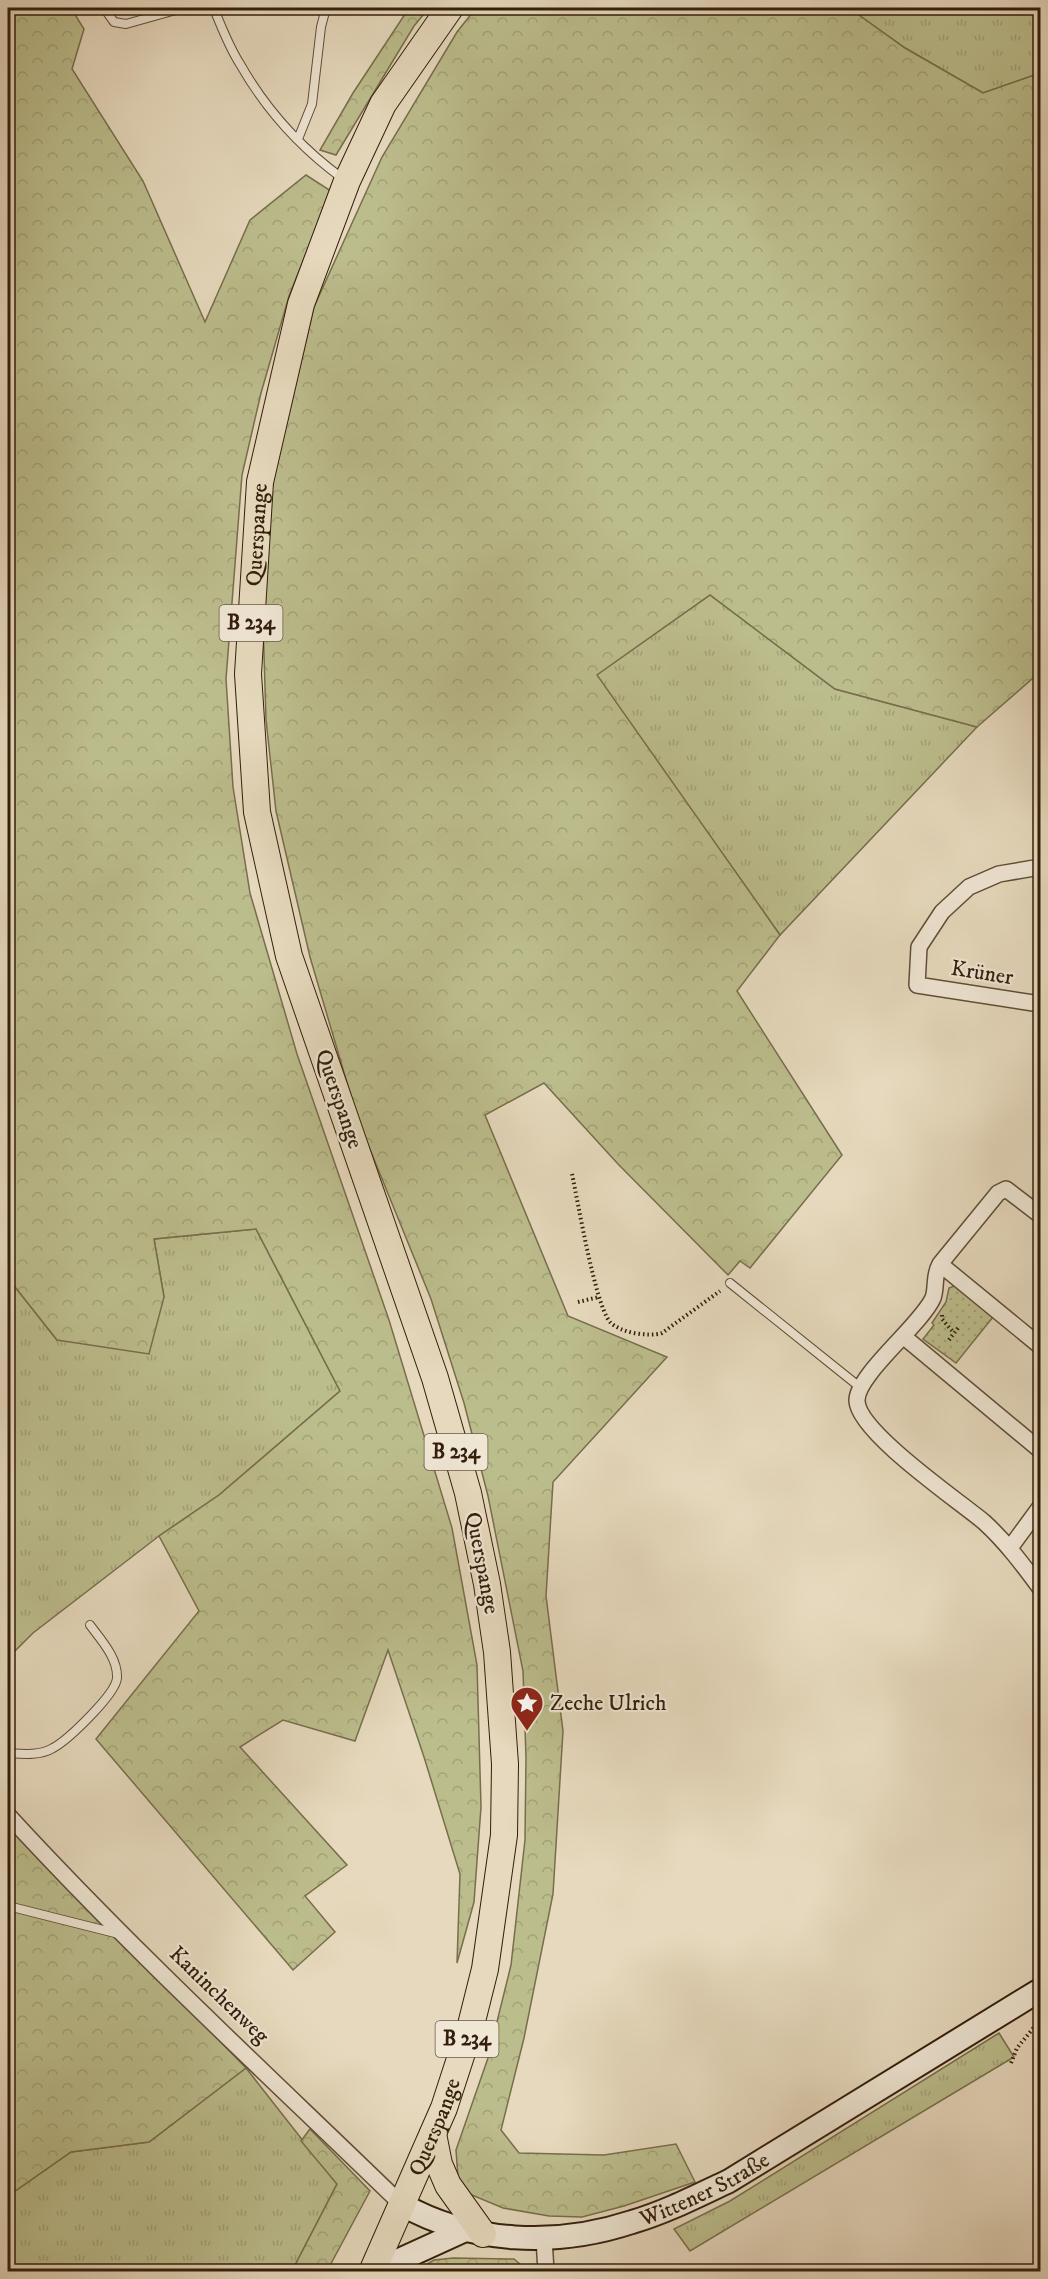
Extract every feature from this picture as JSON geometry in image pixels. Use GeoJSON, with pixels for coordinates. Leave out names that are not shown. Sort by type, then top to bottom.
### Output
{"type":"FeatureCollection","features":[{"type":"Feature","properties":{"kind":"main road","name":"Querspange"},"geometry":{"type":"LineString","coordinates":[[401,2205],[444,2108],[468,2036],[486,1969],[503,1846],[506,1764],[497,1652],[487,1584],[468,1493],[435,1378],[289,956],[257,812],[248,674],[260,482],[301,304],[346,181],[383,105],[450,8]]}},
{"type":"Feature","properties":{"kind":"main road","name":"Wittener Straße"},"geometry":{"type":"LineString","coordinates":[[401,2205],[422,2216],[473,2232],[544,2238],[584,2234],[631,2223],[729,2181],[1041,1990]]}},
{"type":"Feature","properties":{"kind":"main road"},"geometry":{"type":"LineString","coordinates":[[433,2134],[439,2164],[473,2232]]}},
{"type":"Feature","properties":{"kind":"main road","name":"B 234"},"geometry":{"type":"LineString","coordinates":[[372,2271],[401,2205]]}},
{"type":"Feature","properties":{"kind":"main road","name":"B 234"},"geometry":{"type":"LineString","coordinates":[[372,2271],[473,2232]]}},
{"type":"Feature","properties":{"kind":"street","name":"Krüner"},"geometry":{"type":"LineString","coordinates":[[1041,867],[999,874],[989,878],[969,887],[949,906],[919,947],[916,986],[1041,1004]]}},
{"type":"Feature","properties":{"kind":"street"},"geometry":{"type":"LineString","coordinates":[[1041,1215],[1006,1190],[998,1193],[940,1263],[935,1273],[933,1298],[861,1388],[857,1400],[862,1415],[874,1430],[934,1484],[984,1522],[1010,1548],[1041,1588]]}},
{"type":"Feature","properties":{"kind":"street"},"geometry":{"type":"LineString","coordinates":[[940,1263],[1041,1346]]}},
{"type":"Feature","properties":{"kind":"street"},"geometry":{"type":"LineString","coordinates":[[903,1336],[1041,1450]]}},
{"type":"Feature","properties":{"kind":"street"},"geometry":{"type":"LineString","coordinates":[[1010,1548],[1041,1507]]}},
{"type":"Feature","properties":{"kind":"street","name":"Kaninchenweg"},"geometry":{"type":"LineString","coordinates":[[8,1815],[125,1936],[401,2205]]}},
{"type":"Feature","properties":{"kind":"street"},"geometry":{"type":"LineString","coordinates":[[544,2238],[546,2271]]}},
{"type":"Feature","properties":{"kind":"lane"},"geometry":{"type":"LineString","coordinates":[[104,8],[114,22],[126,24],[183,8]]}},
{"type":"Feature","properties":{"kind":"lane"},"geometry":{"type":"LineString","coordinates":[[212,8],[238,63],[261,98],[298,139],[327,167],[346,181]]}},
{"type":"Feature","properties":{"kind":"lane"},"geometry":{"type":"LineString","coordinates":[[298,139],[312,104],[321,27],[326,8]]}},
{"type":"Feature","properties":{"kind":"lane"},"geometry":{"type":"LineString","coordinates":[[730,1283],[861,1388]]}},
{"type":"Feature","properties":{"kind":"lane"},"geometry":{"type":"LineString","coordinates":[[8,1753],[35,1754],[54,1748],[104,1702],[115,1687],[117,1676],[115,1664],[90,1625]]}},
{"type":"Feature","properties":{"kind":"lane"},"geometry":{"type":"LineString","coordinates":[[8,1906],[125,1936]]}},
{"type":"Feature","properties":{"kind":"path"},"geometry":{"type":"LineString","coordinates":[[572,1174],[599,1297],[608,1319],[614,1326],[655,1335],[668,1330],[730,1283]]}},
{"type":"Feature","properties":{"kind":"path"},"geometry":{"type":"LineString","coordinates":[[578,1302],[599,1297]]}},
{"type":"Feature","properties":{"kind":"path"},"geometry":{"type":"LineString","coordinates":[[949,1340],[958,1328]]}},
{"type":"Feature","properties":{"kind":"path"},"geometry":{"type":"LineString","coordinates":[[1011,2062],[1017,2048],[1041,2020]]}},
{"type":"Feature","properties":{"kind":"green space"},"geometry":{"type":"Polygon","coordinates":[[[8,8],[71,8],[84,29],[72,69],[143,181],[205,322],[250,220],[306,175],[331,191],[289,296],[261,393],[242,475],[226,679],[233,787],[250,893],[297,1054],[389,1320],[452,1528],[477,1665],[481,1807],[474,1902],[457,1963],[460,1874],[388,1650],[355,1741],[283,1720],[240,1747],[347,1865],[305,1896],[335,1932],[293,1970],[96,1739],[199,1611],[159,1536],[219,1495],[340,1391],[256,1229],[154,1239],[164,1297],[149,1354],[57,1340],[8,1278],[8,8]]]}},
{"type":"Feature","properties":{"kind":"green space"},"geometry":{"type":"Polygon","coordinates":[[[409,8],[429,8],[414,26],[336,155],[320,150],[353,93],[409,8]]]}},
{"type":"Feature","properties":{"kind":"green space"},"geometry":{"type":"Polygon","coordinates":[[[476,8],[849,8],[905,48],[983,93],[1040,73],[1040,672],[977,727],[835,689],[710,595],[597,675],[780,935],[737,991],[842,1155],[750,1268],[740,1261],[728,1275],[618,1164],[544,1083],[485,1115],[568,1316],[667,1357],[553,1482],[546,1596],[563,1731],[553,1894],[524,2038],[501,2130],[519,2153],[604,2155],[676,2144],[695,2182],[624,2206],[582,2217],[549,2216],[503,2208],[467,2193],[458,2177],[456,2150],[488,2058],[511,1965],[525,1840],[526,1757],[523,1671],[488,1496],[464,1403],[431,1299],[358,1120],[310,957],[276,811],[266,720],[262,589],[273,481],[314,307],[382,157],[457,32],[476,8]]]}},
{"type":"Feature","properties":{"kind":"green space"},"geometry":{"type":"Polygon","coordinates":[[[849,8],[1040,8],[1040,73],[983,93],[905,48],[849,8]]]}},
{"type":"Feature","properties":{"kind":"green space"},"geometry":{"type":"Polygon","coordinates":[[[710,595],[835,689],[977,727],[780,935],[596,675],[710,595]]]}},
{"type":"Feature","properties":{"kind":"green space"},"geometry":{"type":"Polygon","coordinates":[[[256,1229],[340,1391],[219,1495],[159,1536],[33,1633],[8,1658],[8,1278],[57,1340],[164,1297],[154,1239],[256,1229]]]}},
{"type":"Feature","properties":{"kind":"green space"},"geometry":{"type":"Polygon","coordinates":[[[959,1284],[992,1312],[993,1317],[956,1363],[923,1339],[934,1325],[932,1323],[946,1302],[949,1288],[959,1284]]]}},
{"type":"Feature","properties":{"kind":"green space"},"geometry":{"type":"Polygon","coordinates":[[[8,1823],[246,2068],[149,2142],[71,2152],[8,2196],[8,1823]]]}},
{"type":"Feature","properties":{"kind":"green space"},"geometry":{"type":"Polygon","coordinates":[[[999,2033],[1014,2057],[690,2251],[674,2229],[730,2201],[999,2033]]]}},
{"type":"Feature","properties":{"kind":"green space"},"geometry":{"type":"Polygon","coordinates":[[[246,2068],[337,2184],[292,2271],[8,2272],[8,2196],[71,2152],[149,2142],[246,2068]]]}},
{"type":"Feature","properties":{"kind":"green space"},"geometry":{"type":"Polygon","coordinates":[[[310,2129],[370,2191],[327,2271],[292,2271],[337,2184],[301,2141],[310,2129]]]}},
{"type":"Feature","properties":{"kind":"green space"},"geometry":{"type":"Polygon","coordinates":[[[514,2259],[528,2271],[415,2271],[434,2260],[514,2259]]]}},
{"type":"Feature","properties":{"kind":"place","name":"Zeche Ulrich"},"geometry":{"type":"Point","coordinates":[527,1732]}}]}
